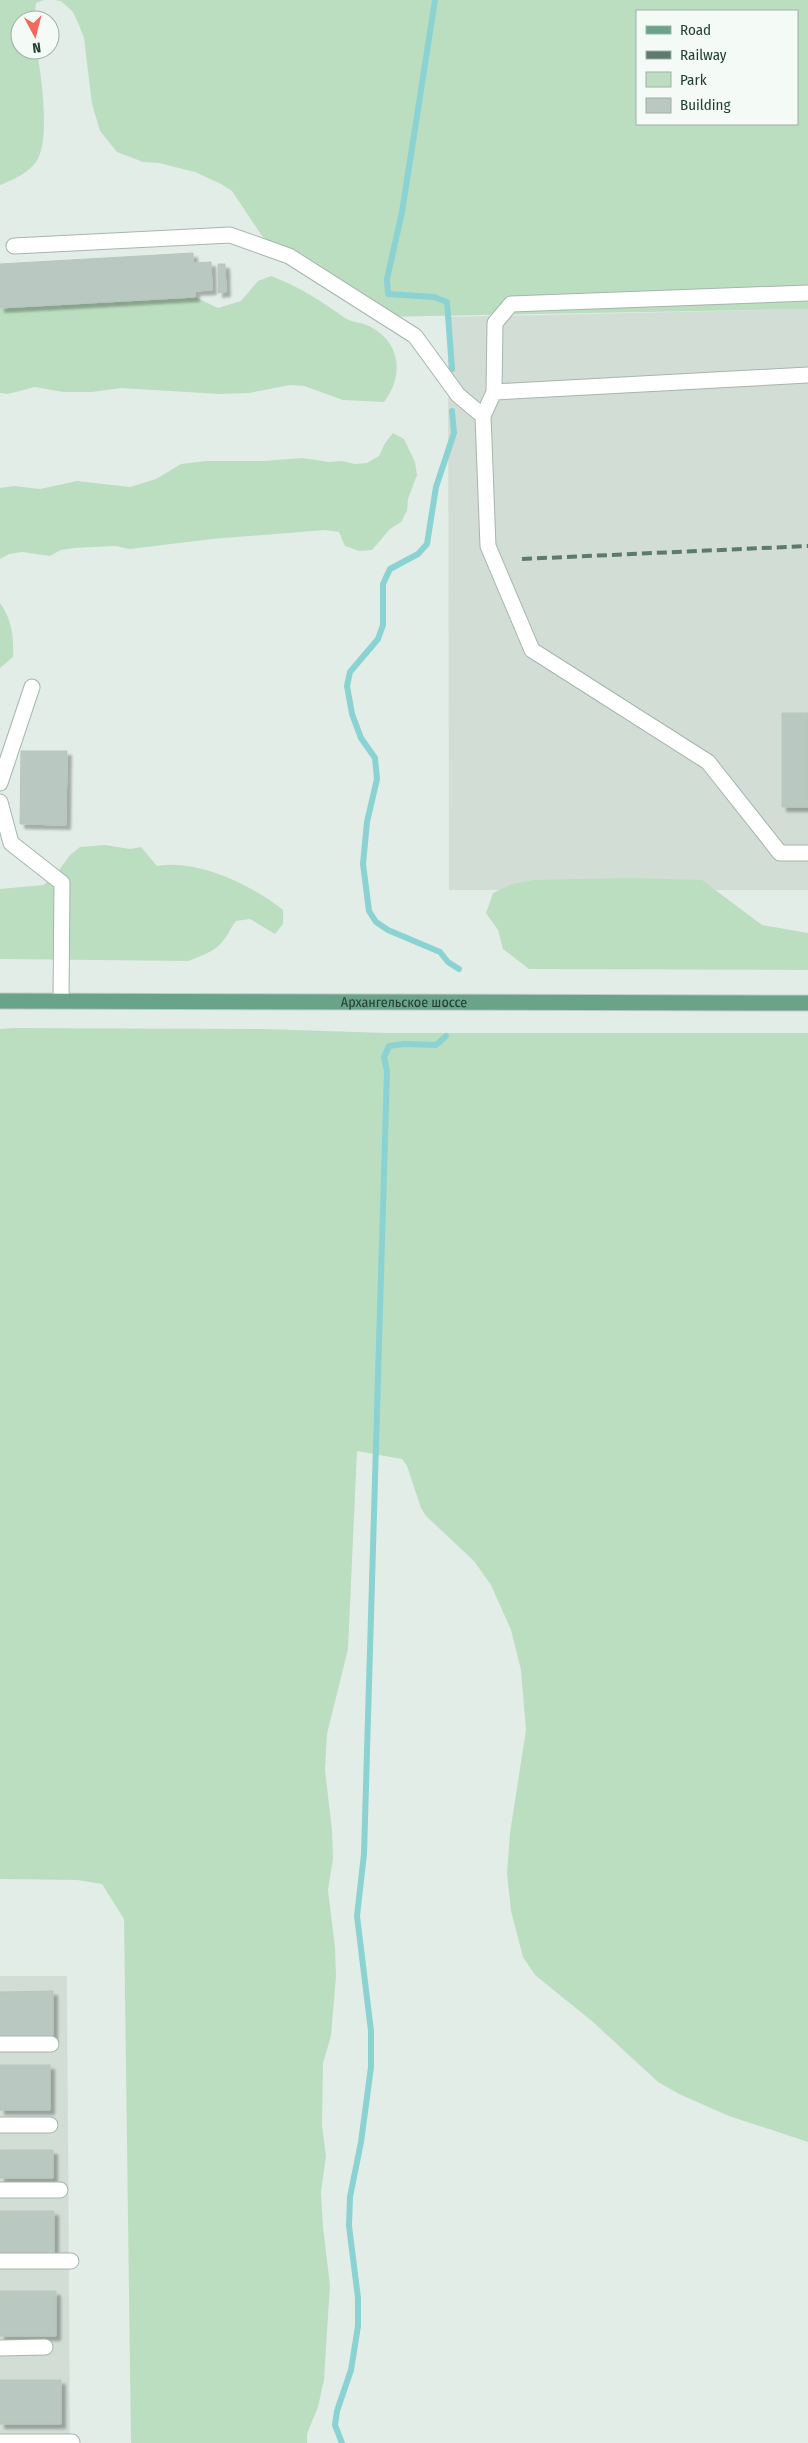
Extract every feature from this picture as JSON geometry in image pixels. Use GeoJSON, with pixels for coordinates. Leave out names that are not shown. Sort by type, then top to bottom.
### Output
{"type":"FeatureCollection","features":[{"type":"Feature","properties":{"kind":"main road","name":"Архангельское шоссе"},"geometry":{"type":"LineString","coordinates":[[0,1001],[808,1003]]}},
{"type":"Feature","properties":{"kind":"lane"},"geometry":{"type":"LineString","coordinates":[[14,246],[230,235],[281,253],[289,256],[415,336],[458,395],[483,416]]}},
{"type":"Feature","properties":{"kind":"lane"},"geometry":{"type":"LineString","coordinates":[[808,293],[511,304],[495,323],[494,392],[483,416],[488,546],[532,650],[708,762],[780,853],[808,853]]}},
{"type":"Feature","properties":{"kind":"lane"},"geometry":{"type":"LineString","coordinates":[[494,392],[808,374]]}},
{"type":"Feature","properties":{"kind":"lane"},"geometry":{"type":"LineString","coordinates":[[0,783],[32,687]]}},
{"type":"Feature","properties":{"kind":"lane"},"geometry":{"type":"LineString","coordinates":[[0,802],[10,843],[62,883],[61,1000]]}},
{"type":"Feature","properties":{"kind":"lane"},"geometry":{"type":"LineString","coordinates":[[0,2044],[52,2044]]}},
{"type":"Feature","properties":{"kind":"lane"},"geometry":{"type":"LineString","coordinates":[[0,2125],[50,2125]]}},
{"type":"Feature","properties":{"kind":"lane"},"geometry":{"type":"LineString","coordinates":[[0,2190],[60,2190]]}},
{"type":"Feature","properties":{"kind":"lane"},"geometry":{"type":"LineString","coordinates":[[0,2261],[70,2261]]}},
{"type":"Feature","properties":{"kind":"lane"},"geometry":{"type":"LineString","coordinates":[[0,2348],[45,2347]]}},
{"type":"Feature","properties":{"kind":"lane"},"geometry":{"type":"LineString","coordinates":[[0,2442],[72,2442]]}},
{"type":"Feature","properties":{"kind":"shaded area"},"geometry":{"type":"Polygon","coordinates":[[[808,309],[808,890],[449,890],[448,317],[808,309]]]}},
{"type":"Feature","properties":{"kind":"shaded area"},"geometry":{"type":"Polygon","coordinates":[[[0,1976],[67,1976],[70,2443],[0,2443],[0,1976]]]}},
{"type":"Feature","properties":{"kind":"green space"},"geometry":{"type":"Polygon","coordinates":[[[0,0],[44,0],[36,3],[35,10],[10,10],[10,60],[39,60],[44,108],[41,152],[29,170],[0,185],[0,0]]]}},
{"type":"Feature","properties":{"kind":"green space"},"geometry":{"type":"Polygon","coordinates":[[[54,0],[808,0],[808,309],[377,317],[291,265],[262,236],[232,191],[221,184],[195,172],[159,163],[143,162],[117,152],[100,131],[92,104],[84,38],[73,12],[61,1],[54,0]]]}},
{"type":"Feature","properties":{"kind":"green space"},"geometry":{"type":"Polygon","coordinates":[[[271,276],[310,294],[348,320],[365,324],[381,334],[394,351],[397,371],[395,382],[384,402],[343,400],[304,386],[290,385],[249,393],[220,394],[121,388],[92,392],[63,392],[35,387],[8,394],[0,393],[0,308],[195,297],[218,308],[241,301],[258,281],[271,276]]]}},
{"type":"Feature","properties":{"kind":"green space"},"geometry":{"type":"Polygon","coordinates":[[[393,433],[404,439],[415,462],[417,475],[408,499],[407,511],[401,522],[390,529],[372,550],[359,551],[345,546],[339,532],[325,530],[212,539],[130,549],[115,546],[74,548],[61,550],[50,556],[22,552],[9,554],[0,559],[0,488],[14,486],[40,489],[77,481],[130,487],[156,479],[181,464],[206,461],[264,461],[302,458],[329,462],[342,461],[355,464],[367,463],[379,456],[385,443],[393,433]]]}},
{"type":"Feature","properties":{"kind":"green space"},"geometry":{"type":"Polygon","coordinates":[[[0,603],[10,622],[13,657],[0,668],[0,603]]]}},
{"type":"Feature","properties":{"kind":"green space"},"geometry":{"type":"Polygon","coordinates":[[[105,845],[130,849],[141,847],[157,866],[189,866],[206,870],[240,883],[283,910],[283,924],[275,934],[250,919],[236,921],[220,945],[188,961],[0,959],[0,889],[43,885],[54,877],[70,855],[80,847],[105,845]]]}},
{"type":"Feature","properties":{"kind":"green space"},"geometry":{"type":"Polygon","coordinates":[[[629,878],[702,880],[762,925],[808,933],[808,970],[529,969],[503,949],[498,930],[486,913],[493,893],[512,884],[534,880],[629,878]]]}},
{"type":"Feature","properties":{"kind":"green space"},"geometry":{"type":"Polygon","coordinates":[[[0,1029],[264,1029],[387,1033],[808,1033],[808,2142],[729,2116],[679,2094],[658,2082],[593,2022],[535,1975],[523,1957],[511,1911],[507,1873],[510,1833],[526,1730],[521,1670],[511,1630],[491,1585],[474,1561],[426,1516],[421,1508],[407,1466],[402,1459],[357,1451],[348,1649],[327,1734],[325,1770],[332,1830],[333,1859],[328,1890],[335,1947],[336,1976],[331,2036],[323,2063],[322,2125],[326,2156],[321,2192],[330,2285],[324,2380],[318,2407],[307,2434],[307,2443],[131,2443],[124,1919],[102,1884],[77,1880],[0,1879],[0,1029]]]}},
{"type":"Feature","properties":{"kind":"building"},"geometry":{"type":"Polygon","coordinates":[[[193,253],[193,263],[211,262],[212,290],[195,291],[195,297],[0,308],[0,264],[193,253]]]}},
{"type":"Feature","properties":{"kind":"building"},"geometry":{"type":"Polygon","coordinates":[[[218,264],[225,264],[226,292],[218,293],[218,264]]]}},
{"type":"Feature","properties":{"kind":"building"},"geometry":{"type":"Polygon","coordinates":[[[782,713],[808,713],[808,807],[782,807],[782,713]]]}},
{"type":"Feature","properties":{"kind":"building"},"geometry":{"type":"Polygon","coordinates":[[[21,751],[67,751],[66,825],[20,824],[21,751]]]}},
{"type":"Feature","properties":{"kind":"building"},"geometry":{"type":"Polygon","coordinates":[[[53,1991],[53,2036],[0,2037],[0,1992],[53,1991]]]}},
{"type":"Feature","properties":{"kind":"building"},"geometry":{"type":"Polygon","coordinates":[[[0,2065],[50,2065],[50,2110],[0,2110],[0,2065]]]}},
{"type":"Feature","properties":{"kind":"building"},"geometry":{"type":"Polygon","coordinates":[[[0,2150],[53,2150],[53,2178],[0,2178],[0,2150]]]}},
{"type":"Feature","properties":{"kind":"building"},"geometry":{"type":"Polygon","coordinates":[[[0,2211],[54,2211],[54,2256],[0,2256],[0,2211]]]}},
{"type":"Feature","properties":{"kind":"building"},"geometry":{"type":"Polygon","coordinates":[[[0,2291],[56,2291],[56,2336],[0,2336],[0,2291]]]}},
{"type":"Feature","properties":{"kind":"building"},"geometry":{"type":"Polygon","coordinates":[[[0,2380],[61,2380],[61,2424],[0,2424],[0,2380]]]}},
{"type":"Feature","properties":{"kind":"waterway"},"geometry":{"type":"LineString","coordinates":[[435,0],[402,212],[387,279],[388,294],[434,297],[447,302],[452,369]]}},
{"type":"Feature","properties":{"kind":"waterway"},"geometry":{"type":"LineString","coordinates":[[452,411],[454,433],[436,487],[427,544],[418,554],[390,569],[383,584],[383,625],[378,639],[350,672],[347,686],[352,714],[361,738],[375,758],[377,779],[367,822],[363,864],[369,911],[376,922],[388,930],[440,952],[448,962],[459,969]]}},
{"type":"Feature","properties":{"kind":"waterway"},"geometry":{"type":"LineString","coordinates":[[342,2443],[335,2425],[337,2411],[351,2370],[358,2326],[358,2298],[349,2226],[350,2197],[361,2142],[371,2067],[371,2031],[357,1916],[364,1854],[387,1071],[384,1057],[389,1046],[404,1044],[436,1045],[446,1036]]}},
{"type":"Feature","properties":{"kind":"railway"},"geometry":{"type":"LineString","coordinates":[[522,559],[808,546]]}}]}
